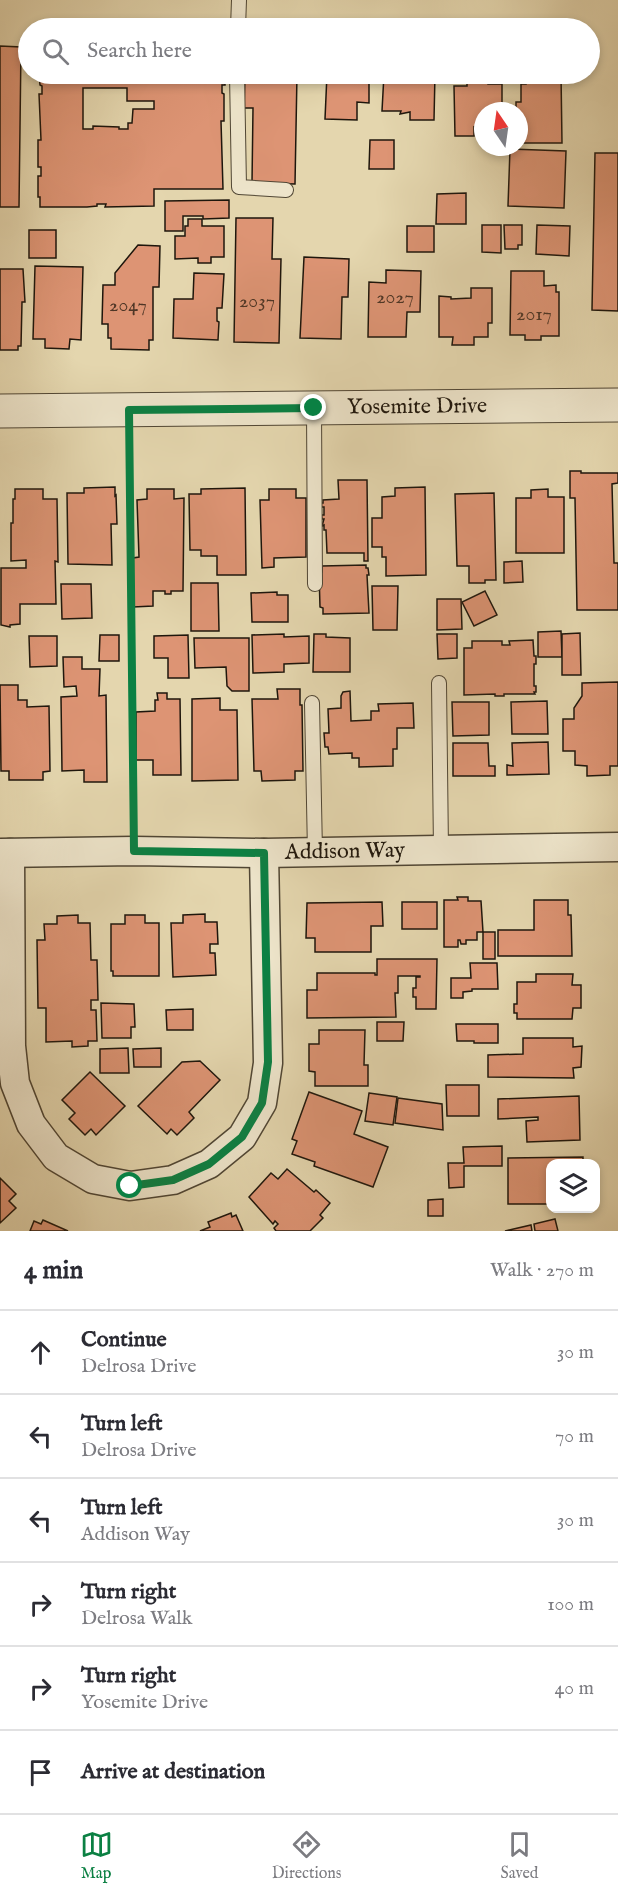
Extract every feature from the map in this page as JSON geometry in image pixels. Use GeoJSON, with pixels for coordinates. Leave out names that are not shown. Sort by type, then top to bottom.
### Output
{"type":"FeatureCollection","features":[{"type":"Feature","properties":{"kind":"street","name":"Yosemite Drive"},"geometry":{"type":"LineString","coordinates":[[0,411],[618,405]]}},
{"type":"Feature","properties":{"kind":"street","name":"Addison Way"},"geometry":{"type":"LineString","coordinates":[[5,853],[134,851],[264,853],[618,848]]}},
{"type":"Feature","properties":{"kind":"street"},"geometry":{"type":"LineString","coordinates":[[5,853],[11,1046],[15,1083],[31,1124],[56,1156],[93,1179],[130,1186],[173,1180],[209,1164],[242,1137],[262,1103],[268,1062],[264,853]]}},
{"type":"Feature","properties":{"kind":"lane"},"geometry":{"type":"LineString","coordinates":[[238,18],[239,0]]}},
{"type":"Feature","properties":{"kind":"lane"},"geometry":{"type":"LineString","coordinates":[[237,84],[239,187],[286,190]]}},
{"type":"Feature","properties":{"kind":"lane"},"geometry":{"type":"LineString","coordinates":[[314,408],[315,584]]}},
{"type":"Feature","properties":{"kind":"lane"},"geometry":{"type":"LineString","coordinates":[[439,683],[441,850]]}},
{"type":"Feature","properties":{"kind":"lane"},"geometry":{"type":"LineString","coordinates":[[312,703],[315,852]]}},
{"type":"Feature","properties":{"kind":"path"},"geometry":{"type":"LineString","coordinates":[[129,410],[134,851]]}},
{"type":"Feature","properties":{"kind":"building"},"geometry":{"type":"Polygon","coordinates":[[[0,46],[18,47],[18,84],[21,84],[19,207],[0,207],[0,46]]]}},
{"type":"Feature","properties":{"kind":"building"},"geometry":{"type":"Polygon","coordinates":[[[40,84],[225,84],[222,85],[224,121],[221,121],[223,189],[154,189],[154,206],[105,207],[106,204],[97,204],[97,206],[87,207],[40,207],[38,176],[41,176],[41,167],[38,167],[38,140],[41,140],[39,94],[42,94],[40,84]],[[83,88],[83,129],[93,129],[93,126],[128,129],[128,123],[132,123],[133,109],[154,109],[154,101],[127,101],[127,88],[83,88]]]}},
{"type":"Feature","properties":{"kind":"building"},"geometry":{"type":"Polygon","coordinates":[[[245,84],[297,84],[295,184],[252,183],[253,108],[244,108],[245,84]]]}},
{"type":"Feature","properties":{"kind":"building"},"geometry":{"type":"Polygon","coordinates":[[[327,84],[369,84],[369,103],[357,102],[357,120],[325,119],[327,84]]]}},
{"type":"Feature","properties":{"kind":"building"},"geometry":{"type":"Polygon","coordinates":[[[383,84],[435,84],[434,120],[410,120],[410,112],[400,114],[401,111],[382,111],[383,84]]]}},
{"type":"Feature","properties":{"kind":"building"},"geometry":{"type":"Polygon","coordinates":[[[502,84],[502,102],[474,102],[474,136],[455,136],[454,86],[502,84]]]}},
{"type":"Feature","properties":{"kind":"building"},"geometry":{"type":"Polygon","coordinates":[[[521,84],[561,84],[562,143],[528,143],[528,102],[521,102],[521,84]]]}},
{"type":"Feature","properties":{"kind":"building"},"geometry":{"type":"Polygon","coordinates":[[[370,140],[394,140],[394,169],[369,169],[370,140]]]}},
{"type":"Feature","properties":{"kind":"building"},"geometry":{"type":"Polygon","coordinates":[[[528,150],[566,151],[564,208],[508,206],[510,156],[528,156],[528,150]]]}},
{"type":"Feature","properties":{"kind":"building"},"geometry":{"type":"Polygon","coordinates":[[[595,153],[618,153],[618,311],[592,310],[595,153]]]}},
{"type":"Feature","properties":{"kind":"building"},"geometry":{"type":"Polygon","coordinates":[[[466,193],[466,224],[436,224],[437,194],[466,193]]]}},
{"type":"Feature","properties":{"kind":"building"},"geometry":{"type":"Polygon","coordinates":[[[229,200],[229,218],[203,219],[203,216],[183,216],[183,231],[165,231],[165,201],[229,200]]]}},
{"type":"Feature","properties":{"kind":"building"},"geometry":{"type":"Polygon","coordinates":[[[236,218],[273,218],[272,259],[281,259],[279,343],[234,342],[236,218]]]}},
{"type":"Feature","properties":{"kind":"building"},"geometry":{"type":"Polygon","coordinates":[[[188,219],[202,219],[202,226],[224,226],[224,257],[211,257],[211,263],[198,263],[198,258],[175,259],[175,236],[185,236],[188,219]]]}},
{"type":"Feature","properties":{"kind":"building"},"geometry":{"type":"Polygon","coordinates":[[[482,225],[501,225],[501,253],[482,252],[482,225]]]}},
{"type":"Feature","properties":{"kind":"building"},"geometry":{"type":"Polygon","coordinates":[[[504,225],[522,225],[522,245],[518,245],[518,249],[505,249],[504,225]]]}},
{"type":"Feature","properties":{"kind":"building"},"geometry":{"type":"Polygon","coordinates":[[[537,225],[570,226],[569,256],[536,254],[537,225]]]}},
{"type":"Feature","properties":{"kind":"building"},"geometry":{"type":"Polygon","coordinates":[[[407,226],[434,226],[434,252],[407,252],[407,226]]]}},
{"type":"Feature","properties":{"kind":"building"},"geometry":{"type":"Polygon","coordinates":[[[29,230],[56,230],[56,258],[29,258],[29,230]]]}},
{"type":"Feature","properties":{"kind":"building"},"geometry":{"type":"Polygon","coordinates":[[[138,245],[160,246],[159,287],[153,287],[153,340],[149,340],[149,350],[111,349],[108,324],[102,324],[103,285],[115,285],[115,273],[138,245]]]}},
{"type":"Feature","properties":{"kind":"building"},"geometry":{"type":"Polygon","coordinates":[[[304,257],[349,259],[348,297],[342,297],[341,339],[300,338],[304,257]]]}},
{"type":"Feature","properties":{"kind":"building"},"geometry":{"type":"Polygon","coordinates":[[[35,266],[83,267],[81,340],[70,339],[69,349],[45,348],[45,339],[33,339],[35,266]]]}},
{"type":"Feature","properties":{"kind":"building"},"geometry":{"type":"Polygon","coordinates":[[[0,269],[23,269],[25,302],[22,302],[21,346],[18,346],[18,350],[0,350],[0,269]]]}},
{"type":"Feature","properties":{"kind":"building"},"geometry":{"type":"Polygon","coordinates":[[[386,270],[421,271],[420,312],[407,312],[406,337],[368,337],[369,282],[386,283],[386,270]]]}},
{"type":"Feature","properties":{"kind":"building"},"geometry":{"type":"Polygon","coordinates":[[[511,271],[544,271],[544,286],[556,285],[556,292],[559,292],[559,336],[541,336],[541,340],[525,340],[525,335],[510,335],[511,271]]]}},
{"type":"Feature","properties":{"kind":"building"},"geometry":{"type":"Polygon","coordinates":[[[194,273],[224,274],[222,308],[217,308],[218,340],[173,338],[174,299],[193,299],[194,273]]]}},
{"type":"Feature","properties":{"kind":"building"},"geometry":{"type":"Polygon","coordinates":[[[471,288],[492,288],[492,323],[488,323],[488,337],[474,337],[474,345],[452,345],[453,337],[439,337],[439,296],[451,297],[451,299],[471,298],[471,288]]]}},
{"type":"Feature","properties":{"kind":"building"},"geometry":{"type":"Polygon","coordinates":[[[570,471],[618,473],[618,483],[612,484],[614,563],[618,563],[618,610],[577,610],[575,498],[570,498],[570,471]]]}},
{"type":"Feature","properties":{"kind":"building"},"geometry":{"type":"Polygon","coordinates":[[[338,480],[367,480],[368,561],[364,561],[364,553],[327,553],[326,530],[324,530],[324,525],[322,526],[324,519],[321,515],[324,515],[324,507],[321,507],[321,503],[323,500],[339,499],[338,480]]]}},
{"type":"Feature","properties":{"kind":"building"},"geometry":{"type":"Polygon","coordinates":[[[115,487],[117,524],[111,524],[112,565],[68,564],[67,493],[84,493],[84,488],[115,487]]]}},
{"type":"Feature","properties":{"kind":"building"},"geometry":{"type":"Polygon","coordinates":[[[425,487],[426,575],[386,576],[386,557],[382,557],[382,547],[372,547],[372,518],[382,518],[382,497],[395,496],[395,488],[425,487]]]}},
{"type":"Feature","properties":{"kind":"building"},"geometry":{"type":"Polygon","coordinates":[[[245,488],[246,575],[217,575],[217,556],[201,556],[201,550],[190,550],[189,494],[201,494],[201,489],[245,488]]]}},
{"type":"Feature","properties":{"kind":"building"},"geometry":{"type":"Polygon","coordinates":[[[15,489],[43,489],[43,499],[57,499],[58,562],[55,561],[56,604],[20,604],[20,624],[10,625],[10,627],[1,625],[1,568],[26,568],[26,560],[11,561],[11,523],[13,523],[15,489]]]}},
{"type":"Feature","properties":{"kind":"building"},"geometry":{"type":"Polygon","coordinates":[[[147,489],[174,489],[174,499],[184,498],[183,591],[171,591],[171,594],[165,594],[165,591],[153,591],[153,606],[133,607],[133,558],[139,557],[137,500],[147,499],[147,489]]]}},
{"type":"Feature","properties":{"kind":"building"},"geometry":{"type":"Polygon","coordinates":[[[269,489],[296,489],[296,498],[306,498],[306,557],[274,558],[274,567],[262,568],[260,500],[269,500],[269,489]]]}},
{"type":"Feature","properties":{"kind":"building"},"geometry":{"type":"Polygon","coordinates":[[[548,489],[548,497],[564,497],[564,553],[516,553],[516,498],[531,498],[531,490],[548,489]]]}},
{"type":"Feature","properties":{"kind":"building"},"geometry":{"type":"Polygon","coordinates":[[[494,493],[496,580],[469,583],[469,566],[457,566],[455,494],[494,493]]]}},
{"type":"Feature","properties":{"kind":"building"},"geometry":{"type":"Polygon","coordinates":[[[522,561],[523,582],[504,583],[504,562],[522,561]]]}},
{"type":"Feature","properties":{"kind":"building"},"geometry":{"type":"Polygon","coordinates":[[[366,565],[369,575],[367,575],[369,613],[323,614],[323,608],[320,607],[319,572],[322,572],[322,566],[366,565]]]}},
{"type":"Feature","properties":{"kind":"building"},"geometry":{"type":"Polygon","coordinates":[[[191,583],[218,583],[219,631],[191,631],[191,583]]]}},
{"type":"Feature","properties":{"kind":"building"},"geometry":{"type":"Polygon","coordinates":[[[61,584],[91,584],[92,618],[62,619],[61,584]]]}},
{"type":"Feature","properties":{"kind":"building"},"geometry":{"type":"Polygon","coordinates":[[[372,586],[398,586],[397,630],[373,630],[372,586]]]}},
{"type":"Feature","properties":{"kind":"building"},"geometry":{"type":"Polygon","coordinates":[[[485,591],[497,615],[474,626],[462,602],[485,591]]]}},
{"type":"Feature","properties":{"kind":"building"},"geometry":{"type":"Polygon","coordinates":[[[277,592],[277,595],[288,595],[288,622],[252,622],[251,593],[277,592]]]}},
{"type":"Feature","properties":{"kind":"building"},"geometry":{"type":"Polygon","coordinates":[[[437,599],[461,599],[462,629],[437,630],[437,599]]]}},
{"type":"Feature","properties":{"kind":"building"},"geometry":{"type":"Polygon","coordinates":[[[561,631],[562,657],[538,657],[538,632],[561,631]]]}},
{"type":"Feature","properties":{"kind":"building"},"geometry":{"type":"Polygon","coordinates":[[[580,633],[581,675],[562,675],[562,634],[580,633]]]}},
{"type":"Feature","properties":{"kind":"building"},"geometry":{"type":"Polygon","coordinates":[[[284,634],[284,637],[309,636],[309,663],[284,664],[284,672],[253,673],[252,635],[284,634]]]}},
{"type":"Feature","properties":{"kind":"building"},"geometry":{"type":"Polygon","coordinates":[[[314,634],[350,638],[350,672],[313,672],[314,634]]]}},
{"type":"Feature","properties":{"kind":"building"},"geometry":{"type":"Polygon","coordinates":[[[437,634],[457,634],[457,658],[438,659],[437,634]]]}},
{"type":"Feature","properties":{"kind":"building"},"geometry":{"type":"Polygon","coordinates":[[[100,635],[119,635],[119,661],[99,661],[100,635]]]}},
{"type":"Feature","properties":{"kind":"building"},"geometry":{"type":"Polygon","coordinates":[[[188,635],[189,678],[168,678],[168,658],[154,658],[154,636],[188,635]]]}},
{"type":"Feature","properties":{"kind":"building"},"geometry":{"type":"Polygon","coordinates":[[[29,636],[57,636],[57,666],[30,667],[29,636]]]}},
{"type":"Feature","properties":{"kind":"building"},"geometry":{"type":"Polygon","coordinates":[[[194,638],[249,638],[249,691],[232,691],[227,686],[226,667],[195,668],[194,638]]]}},
{"type":"Feature","properties":{"kind":"building"},"geometry":{"type":"Polygon","coordinates":[[[533,640],[534,656],[536,656],[535,694],[464,695],[464,648],[472,648],[472,641],[502,641],[502,645],[510,645],[509,641],[533,640]]]}},
{"type":"Feature","properties":{"kind":"building"},"geometry":{"type":"Polygon","coordinates":[[[63,657],[82,657],[82,669],[100,669],[99,696],[106,695],[107,782],[84,782],[84,770],[62,771],[61,697],[77,696],[76,686],[64,687],[63,657]]]}},
{"type":"Feature","properties":{"kind":"building"},"geometry":{"type":"Polygon","coordinates":[[[618,682],[618,766],[610,766],[610,775],[587,776],[587,766],[575,765],[575,751],[563,751],[563,719],[574,719],[574,708],[582,696],[582,683],[618,682]]]}},
{"type":"Feature","properties":{"kind":"building"},"geometry":{"type":"Polygon","coordinates":[[[0,685],[18,685],[18,700],[27,700],[27,707],[49,706],[50,771],[43,772],[43,780],[9,780],[9,771],[1,771],[0,685]]]}},
{"type":"Feature","properties":{"kind":"building"},"geometry":{"type":"Polygon","coordinates":[[[277,689],[300,689],[303,771],[295,771],[295,780],[262,781],[261,771],[254,771],[252,699],[278,699],[277,689]]]}},
{"type":"Feature","properties":{"kind":"building"},"geometry":{"type":"Polygon","coordinates":[[[350,691],[351,721],[371,720],[371,711],[379,711],[378,704],[413,703],[414,728],[397,728],[397,749],[393,749],[393,766],[359,767],[359,758],[352,758],[352,753],[329,754],[328,747],[325,747],[324,733],[329,733],[328,709],[341,708],[343,692],[350,691]]]}},
{"type":"Feature","properties":{"kind":"building"},"geometry":{"type":"Polygon","coordinates":[[[157,693],[167,693],[167,699],[180,699],[181,775],[153,775],[153,760],[136,760],[136,712],[155,711],[157,693]]]}},
{"type":"Feature","properties":{"kind":"building"},"geometry":{"type":"Polygon","coordinates":[[[220,698],[220,710],[237,710],[238,780],[192,781],[192,699],[220,698]]]}},
{"type":"Feature","properties":{"kind":"building"},"geometry":{"type":"Polygon","coordinates":[[[547,701],[548,734],[512,734],[511,702],[547,701]]]}},
{"type":"Feature","properties":{"kind":"building"},"geometry":{"type":"Polygon","coordinates":[[[452,702],[489,702],[489,735],[453,736],[452,702]]]}},
{"type":"Feature","properties":{"kind":"building"},"geometry":{"type":"Polygon","coordinates":[[[548,742],[549,774],[507,775],[507,765],[513,766],[512,743],[548,742]]]}},
{"type":"Feature","properties":{"kind":"building"},"geometry":{"type":"Polygon","coordinates":[[[453,743],[488,743],[489,766],[495,766],[495,776],[453,776],[453,743]]]}},
{"type":"Feature","properties":{"kind":"building"},"geometry":{"type":"Polygon","coordinates":[[[457,897],[468,897],[468,901],[481,901],[483,932],[477,932],[477,940],[466,940],[466,944],[461,944],[458,940],[458,947],[444,947],[444,900],[458,900],[457,897]]]}},
{"type":"Feature","properties":{"kind":"building"},"geometry":{"type":"Polygon","coordinates":[[[534,900],[568,900],[568,915],[571,915],[572,956],[498,956],[498,930],[534,930],[534,900]]]}},
{"type":"Feature","properties":{"kind":"building"},"geometry":{"type":"Polygon","coordinates":[[[382,902],[383,926],[371,926],[371,952],[315,952],[315,938],[306,938],[307,903],[382,902]]]}},
{"type":"Feature","properties":{"kind":"building"},"geometry":{"type":"Polygon","coordinates":[[[402,902],[437,902],[437,929],[402,929],[402,902]]]}},
{"type":"Feature","properties":{"kind":"building"},"geometry":{"type":"Polygon","coordinates":[[[205,914],[205,922],[217,922],[218,944],[210,944],[210,953],[215,953],[216,975],[173,977],[171,923],[183,923],[183,915],[205,914]]]}},
{"type":"Feature","properties":{"kind":"building"},"geometry":{"type":"Polygon","coordinates":[[[78,915],[78,923],[90,923],[91,960],[97,960],[98,1000],[91,1000],[91,1010],[96,1010],[97,1041],[88,1041],[88,1046],[72,1047],[72,1041],[46,1042],[46,1008],[38,1008],[37,940],[45,940],[44,924],[57,924],[57,916],[78,915]]]}},
{"type":"Feature","properties":{"kind":"building"},"geometry":{"type":"Polygon","coordinates":[[[125,915],[145,915],[145,923],[159,923],[159,976],[113,976],[113,971],[111,971],[111,924],[125,924],[125,915]]]}},
{"type":"Feature","properties":{"kind":"building"},"geometry":{"type":"Polygon","coordinates":[[[483,932],[495,932],[495,959],[483,959],[483,932]]]}},
{"type":"Feature","properties":{"kind":"building"},"geometry":{"type":"Polygon","coordinates":[[[377,959],[437,959],[436,1009],[416,1009],[413,988],[416,988],[416,977],[420,976],[398,976],[398,993],[395,993],[396,1017],[307,1018],[307,990],[317,990],[317,973],[375,973],[377,975],[377,959]]]}},
{"type":"Feature","properties":{"kind":"building"},"geometry":{"type":"Polygon","coordinates":[[[470,963],[497,963],[498,989],[472,989],[472,991],[463,992],[463,998],[451,998],[451,978],[471,978],[470,963]]]}},
{"type":"Feature","properties":{"kind":"building"},"geometry":{"type":"Polygon","coordinates":[[[536,974],[573,974],[572,985],[581,985],[581,1008],[573,1008],[572,1019],[517,1019],[514,1004],[517,1004],[517,982],[536,982],[536,974]]]}},
{"type":"Feature","properties":{"kind":"building"},"geometry":{"type":"Polygon","coordinates":[[[101,1003],[134,1004],[135,1027],[131,1027],[131,1038],[102,1038],[101,1003]]]}},
{"type":"Feature","properties":{"kind":"building"},"geometry":{"type":"Polygon","coordinates":[[[193,1009],[193,1030],[167,1030],[166,1010],[193,1009]]]}},
{"type":"Feature","properties":{"kind":"building"},"geometry":{"type":"Polygon","coordinates":[[[377,1022],[404,1022],[403,1041],[377,1041],[377,1022]]]}},
{"type":"Feature","properties":{"kind":"building"},"geometry":{"type":"Polygon","coordinates":[[[456,1024],[498,1024],[498,1043],[457,1041],[456,1024]]]}},
{"type":"Feature","properties":{"kind":"building"},"geometry":{"type":"Polygon","coordinates":[[[319,1030],[365,1030],[364,1065],[368,1065],[368,1086],[315,1086],[315,1072],[309,1071],[309,1044],[319,1044],[319,1030]]]}},
{"type":"Feature","properties":{"kind":"building"},"geometry":{"type":"Polygon","coordinates":[[[523,1038],[573,1038],[573,1047],[582,1046],[581,1067],[573,1068],[574,1078],[488,1077],[488,1055],[523,1054],[523,1038]]]}},
{"type":"Feature","properties":{"kind":"building"},"geometry":{"type":"Polygon","coordinates":[[[128,1048],[129,1073],[100,1073],[100,1049],[128,1048]]]}},
{"type":"Feature","properties":{"kind":"building"},"geometry":{"type":"Polygon","coordinates":[[[161,1048],[161,1067],[134,1067],[133,1049],[161,1048]]]}},
{"type":"Feature","properties":{"kind":"building"},"geometry":{"type":"Polygon","coordinates":[[[200,1061],[220,1080],[189,1112],[194,1118],[177,1135],[171,1129],[167,1134],[138,1106],[182,1062],[200,1061]]]}},
{"type":"Feature","properties":{"kind":"building"},"geometry":{"type":"Polygon","coordinates":[[[90,1072],[125,1106],[96,1135],[91,1129],[85,1135],[69,1119],[75,1113],[62,1100],[90,1072]]]}},
{"type":"Feature","properties":{"kind":"building"},"geometry":{"type":"Polygon","coordinates":[[[446,1085],[479,1085],[479,1116],[447,1116],[446,1085]]]}},
{"type":"Feature","properties":{"kind":"building"},"geometry":{"type":"Polygon","coordinates":[[[309,1092],[362,1111],[354,1134],[388,1147],[373,1187],[314,1166],[315,1162],[292,1154],[297,1141],[292,1139],[309,1092]]]}},
{"type":"Feature","properties":{"kind":"building"},"geometry":{"type":"Polygon","coordinates":[[[369,1093],[397,1097],[393,1125],[365,1121],[369,1093]]]}},
{"type":"Feature","properties":{"kind":"building"},"geometry":{"type":"Polygon","coordinates":[[[579,1096],[580,1140],[527,1142],[526,1121],[538,1120],[538,1117],[498,1119],[498,1099],[579,1096]]]}},
{"type":"Feature","properties":{"kind":"building"},"geometry":{"type":"Polygon","coordinates":[[[398,1098],[442,1104],[443,1130],[395,1123],[398,1098]]]}},
{"type":"Feature","properties":{"kind":"building"},"geometry":{"type":"Polygon","coordinates":[[[502,1146],[502,1166],[464,1166],[464,1187],[449,1188],[448,1163],[464,1163],[463,1147],[502,1146]]]}},
{"type":"Feature","properties":{"kind":"building"},"geometry":{"type":"Polygon","coordinates":[[[583,1157],[583,1159],[546,1159],[546,1204],[508,1204],[508,1158],[583,1157]]]}},
{"type":"Feature","properties":{"kind":"building"},"geometry":{"type":"Polygon","coordinates":[[[287,1169],[330,1203],[320,1215],[323,1218],[310,1231],[276,1231],[274,1228],[278,1224],[275,1221],[273,1224],[249,1197],[271,1173],[278,1179],[287,1169]]]}},
{"type":"Feature","properties":{"kind":"building"},"geometry":{"type":"Polygon","coordinates":[[[0,1178],[16,1194],[9,1201],[16,1208],[0,1223],[0,1178]]]}},
{"type":"Feature","properties":{"kind":"building"},"geometry":{"type":"Polygon","coordinates":[[[443,1199],[443,1216],[428,1216],[428,1200],[443,1199]]]}},
{"type":"Feature","properties":{"kind":"building"},"geometry":{"type":"Polygon","coordinates":[[[231,1213],[232,1217],[236,1215],[243,1231],[200,1231],[210,1227],[208,1222],[231,1213]]]}},
{"type":"Feature","properties":{"kind":"building"},"geometry":{"type":"Polygon","coordinates":[[[555,1219],[558,1231],[535,1231],[534,1224],[555,1219]]]}},
{"type":"Feature","properties":{"kind":"building"},"geometry":{"type":"Polygon","coordinates":[[[43,1220],[68,1231],[30,1231],[34,1221],[41,1224],[43,1220]]]}},
{"type":"Feature","properties":{"kind":"building"},"geometry":{"type":"Polygon","coordinates":[[[531,1225],[532,1231],[505,1231],[531,1225]]]}},
{"type":"Feature","properties":{"kind":"route"},"geometry":{"type":"LineString","coordinates":[[130,1186],[173,1180],[209,1164],[242,1137],[262,1103],[268,1062],[264,853],[134,851],[129,410],[314,408]]}}]}
